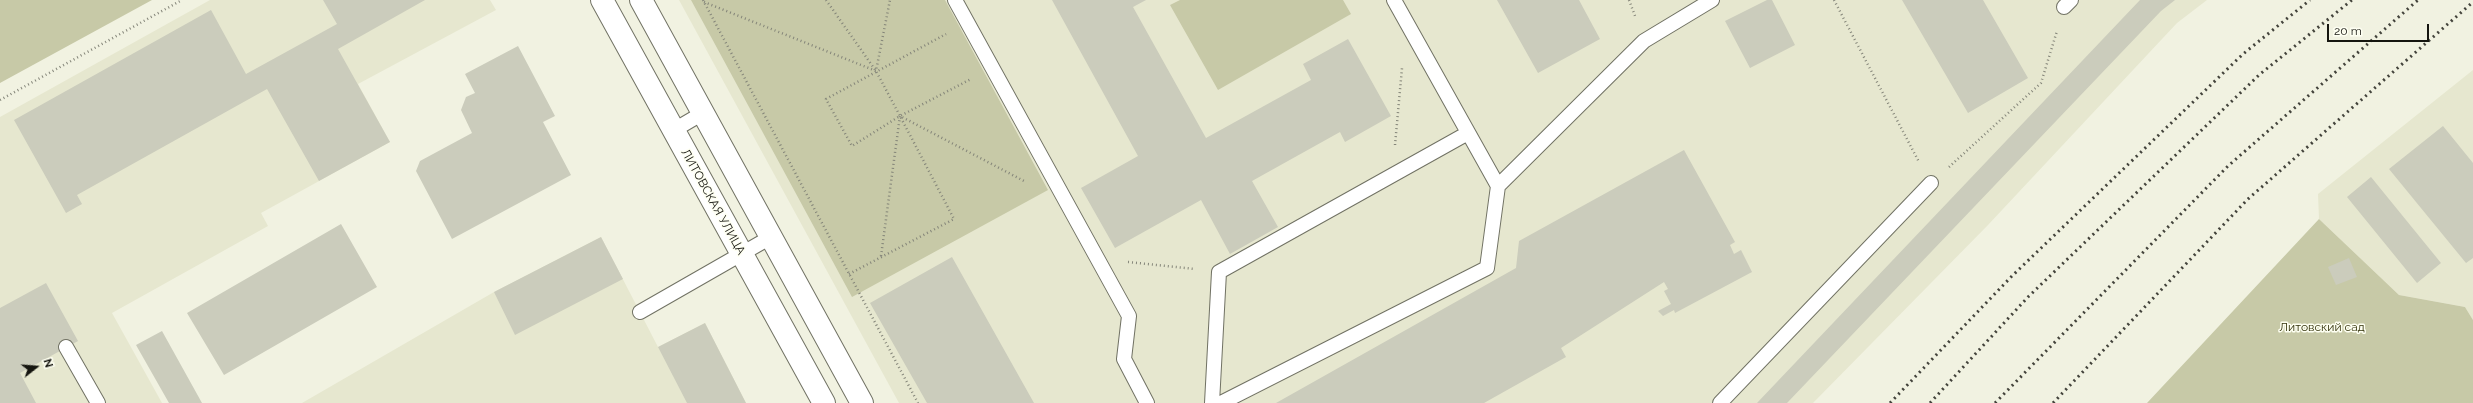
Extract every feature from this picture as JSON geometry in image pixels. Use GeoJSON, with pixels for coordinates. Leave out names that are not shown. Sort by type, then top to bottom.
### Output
{"type":"FeatureCollection","features":[{"type":"Feature","properties":{"kind":"street","name":"ЛИТОВСКАЯ УЛИЦА"},"geometry":{"type":"LineString","coordinates":[[602,0],[824,403]]}},
{"type":"Feature","properties":{"kind":"street"},"geometry":{"type":"LineString","coordinates":[[641,0],[862,403]]}},
{"type":"Feature","properties":{"kind":"lane"},"geometry":{"type":"LineString","coordinates":[[956,0],[1129,316],[1124,359],[1147,403]]}},
{"type":"Feature","properties":{"kind":"lane"},"geometry":{"type":"LineString","coordinates":[[1221,403],[1487,268],[1498,186],[1394,0]]}},
{"type":"Feature","properties":{"kind":"lane"},"geometry":{"type":"LineString","coordinates":[[1498,186],[1644,41],[1712,0]]}},
{"type":"Feature","properties":{"kind":"lane"},"geometry":{"type":"LineString","coordinates":[[674,130],[703,113]]}},
{"type":"Feature","properties":{"kind":"lane"},"geometry":{"type":"LineString","coordinates":[[1212,403],[1219,272],[1468,133]]}},
{"type":"Feature","properties":{"kind":"lane"},"geometry":{"type":"LineString","coordinates":[[1720,403],[1931,183]]}},
{"type":"Feature","properties":{"kind":"lane"},"geometry":{"type":"LineString","coordinates":[[640,312],[771,237]]}},
{"type":"Feature","properties":{"kind":"lane"},"geometry":{"type":"LineString","coordinates":[[66,347],[98,403]]}},
{"type":"Feature","properties":{"kind":"path"},"geometry":{"type":"LineString","coordinates":[[0,100],[182,0]]}},
{"type":"Feature","properties":{"kind":"path"},"geometry":{"type":"LineString","coordinates":[[826,0],[876,71],[954,219],[848,274]]}},
{"type":"Feature","properties":{"kind":"path"},"geometry":{"type":"LineString","coordinates":[[876,71],[890,0]]}},
{"type":"Feature","properties":{"kind":"path"},"geometry":{"type":"LineString","coordinates":[[1834,0],[1931,183],[2041,83],[2068,4]]}},
{"type":"Feature","properties":{"kind":"path"},"geometry":{"type":"LineString","coordinates":[[703,1],[876,71]]}},
{"type":"Feature","properties":{"kind":"path"},"geometry":{"type":"LineString","coordinates":[[703,1],[918,403]]}},
{"type":"Feature","properties":{"kind":"path"},"geometry":{"type":"LineString","coordinates":[[968,22],[826,99],[852,146],[900,116],[993,68]]}},
{"type":"Feature","properties":{"kind":"path"},"geometry":{"type":"LineString","coordinates":[[1392,175],[1406,23]]}},
{"type":"Feature","properties":{"kind":"path"},"geometry":{"type":"LineString","coordinates":[[900,116],[1025,181]]}},
{"type":"Feature","properties":{"kind":"path"},"geometry":{"type":"LineString","coordinates":[[881,257],[900,116]]}},
{"type":"Feature","properties":{"kind":"path"},"geometry":{"type":"LineString","coordinates":[[1097,259],[1219,272]]}},
{"type":"Feature","properties":{"kind":"shaded area"},"geometry":{"type":"Polygon","coordinates":[[[210,0],[490,0],[496,10],[358,84],[390,142],[261,213],[268,226],[112,313],[162,403],[0,403],[0,117],[210,0]]]}},
{"type":"Feature","properties":{"kind":"shaded area"},"geometry":{"type":"Polygon","coordinates":[[[679,0],[2207,0],[2177,23],[1988,225],[1813,403],[899,403],[679,0]]]}},
{"type":"Feature","properties":{"kind":"shaded area"},"geometry":{"type":"Polygon","coordinates":[[[2473,70],[2473,320],[2465,307],[2399,295],[2319,219],[2318,194],[2473,70]]]}},
{"type":"Feature","properties":{"kind":"shaded area"},"geometry":{"type":"Polygon","coordinates":[[[601,237],[658,347],[705,323],[746,403],[302,403],[494,292],[601,237]]]}},
{"type":"Feature","properties":{"kind":"green space"},"geometry":{"type":"Polygon","coordinates":[[[0,0],[152,0],[0,83],[0,0]]]}},
{"type":"Feature","properties":{"kind":"green space"},"geometry":{"type":"Polygon","coordinates":[[[691,0],[945,0],[1048,190],[852,297],[691,0]]]}},
{"type":"Feature","properties":{"kind":"green space"},"geometry":{"type":"Polygon","coordinates":[[[1180,0],[1343,0],[1351,14],[1218,90],[1170,5],[1180,0]]]}},
{"type":"Feature","properties":{"kind":"green space","name":"Литовский сад"},"geometry":{"type":"Polygon","coordinates":[[[2319,219],[2399,295],[2465,307],[2473,320],[2473,403],[2147,403],[2319,219]]]}},
{"type":"Feature","properties":{"kind":"building"},"geometry":{"type":"Polygon","coordinates":[[[323,0],[425,0],[338,49],[390,142],[319,181],[267,89],[77,195],[82,204],[66,213],[14,120],[211,10],[246,74],[337,24],[323,0]]]}},
{"type":"Feature","properties":{"kind":"building"},"geometry":{"type":"Polygon","coordinates":[[[1052,0],[1146,0],[1133,7],[1206,138],[1311,80],[1303,64],[1348,39],[1391,116],[1345,142],[1340,132],[1252,181],[1278,227],[1230,254],[1201,200],[1115,248],[1081,188],[1138,156],[1052,0]]]}},
{"type":"Feature","properties":{"kind":"building"},"geometry":{"type":"Polygon","coordinates":[[[1497,0],[1579,0],[1600,39],[1538,73],[1497,0]]]}},
{"type":"Feature","properties":{"kind":"building"},"geometry":{"type":"Polygon","coordinates":[[[1767,0],[1772,0],[1795,45],[1750,68],[1725,21],[1767,0]]]}},
{"type":"Feature","properties":{"kind":"building"},"geometry":{"type":"Polygon","coordinates":[[[1902,0],[1983,0],[2028,78],[1968,113],[1902,0]]]}},
{"type":"Feature","properties":{"kind":"building"},"geometry":{"type":"Polygon","coordinates":[[[2140,0],[2175,0],[2161,11],[1787,403],[1757,403],[2140,0]]]}},
{"type":"Feature","properties":{"kind":"building"},"geometry":{"type":"Polygon","coordinates":[[[518,46],[555,116],[543,122],[571,175],[452,239],[416,171],[420,161],[472,133],[461,110],[466,97],[475,93],[465,74],[518,46]]]}},
{"type":"Feature","properties":{"kind":"building"},"geometry":{"type":"Polygon","coordinates":[[[2443,126],[2473,163],[2473,258],[2466,263],[2389,169],[2443,126]]]}},
{"type":"Feature","properties":{"kind":"building"},"geometry":{"type":"Polygon","coordinates":[[[1684,150],[1735,242],[1730,245],[1734,254],[1741,250],[1752,272],[1675,313],[1674,310],[1663,316],[1658,311],[1671,304],[1664,291],[1668,289],[1664,282],[1561,348],[1566,357],[1484,403],[1276,403],[1516,268],[1519,241],[1684,150]]]}},
{"type":"Feature","properties":{"kind":"building"},"geometry":{"type":"Polygon","coordinates":[[[2371,177],[2441,263],[2417,283],[2347,197],[2371,177]]]}},
{"type":"Feature","properties":{"kind":"building"},"geometry":{"type":"Polygon","coordinates":[[[341,224],[377,287],[224,375],[187,313],[341,224]]]}},
{"type":"Feature","properties":{"kind":"building"},"geometry":{"type":"Polygon","coordinates":[[[601,237],[623,279],[515,335],[494,292],[601,237]]]}},
{"type":"Feature","properties":{"kind":"building"},"geometry":{"type":"Polygon","coordinates":[[[952,257],[1034,403],[927,403],[870,303],[952,257]]]}},
{"type":"Feature","properties":{"kind":"building"},"geometry":{"type":"Polygon","coordinates":[[[2349,258],[2357,277],[2336,285],[2328,267],[2349,258]]]}},
{"type":"Feature","properties":{"kind":"building"},"geometry":{"type":"Polygon","coordinates":[[[46,283],[78,341],[20,373],[36,403],[0,403],[0,308],[46,283]]]}},
{"type":"Feature","properties":{"kind":"building"},"geometry":{"type":"Polygon","coordinates":[[[705,323],[746,403],[687,403],[658,347],[705,323]]]}},
{"type":"Feature","properties":{"kind":"building"},"geometry":{"type":"Polygon","coordinates":[[[162,331],[202,403],[169,403],[136,345],[162,331]]]}},
{"type":"Feature","properties":{"kind":"railway"},"geometry":{"type":"LineString","coordinates":[[1890,403],[2012,276],[2243,54],[2310,0]]}},
{"type":"Feature","properties":{"kind":"railway"},"geometry":{"type":"LineString","coordinates":[[1930,403],[2028,297],[2259,75],[2352,0]]}},
{"type":"Feature","properties":{"kind":"railway"},"geometry":{"type":"LineString","coordinates":[[1995,403],[2228,166],[2418,0]]}},
{"type":"Feature","properties":{"kind":"railway"},"geometry":{"type":"LineString","coordinates":[[2053,403],[2248,199],[2473,2]]}}]}
